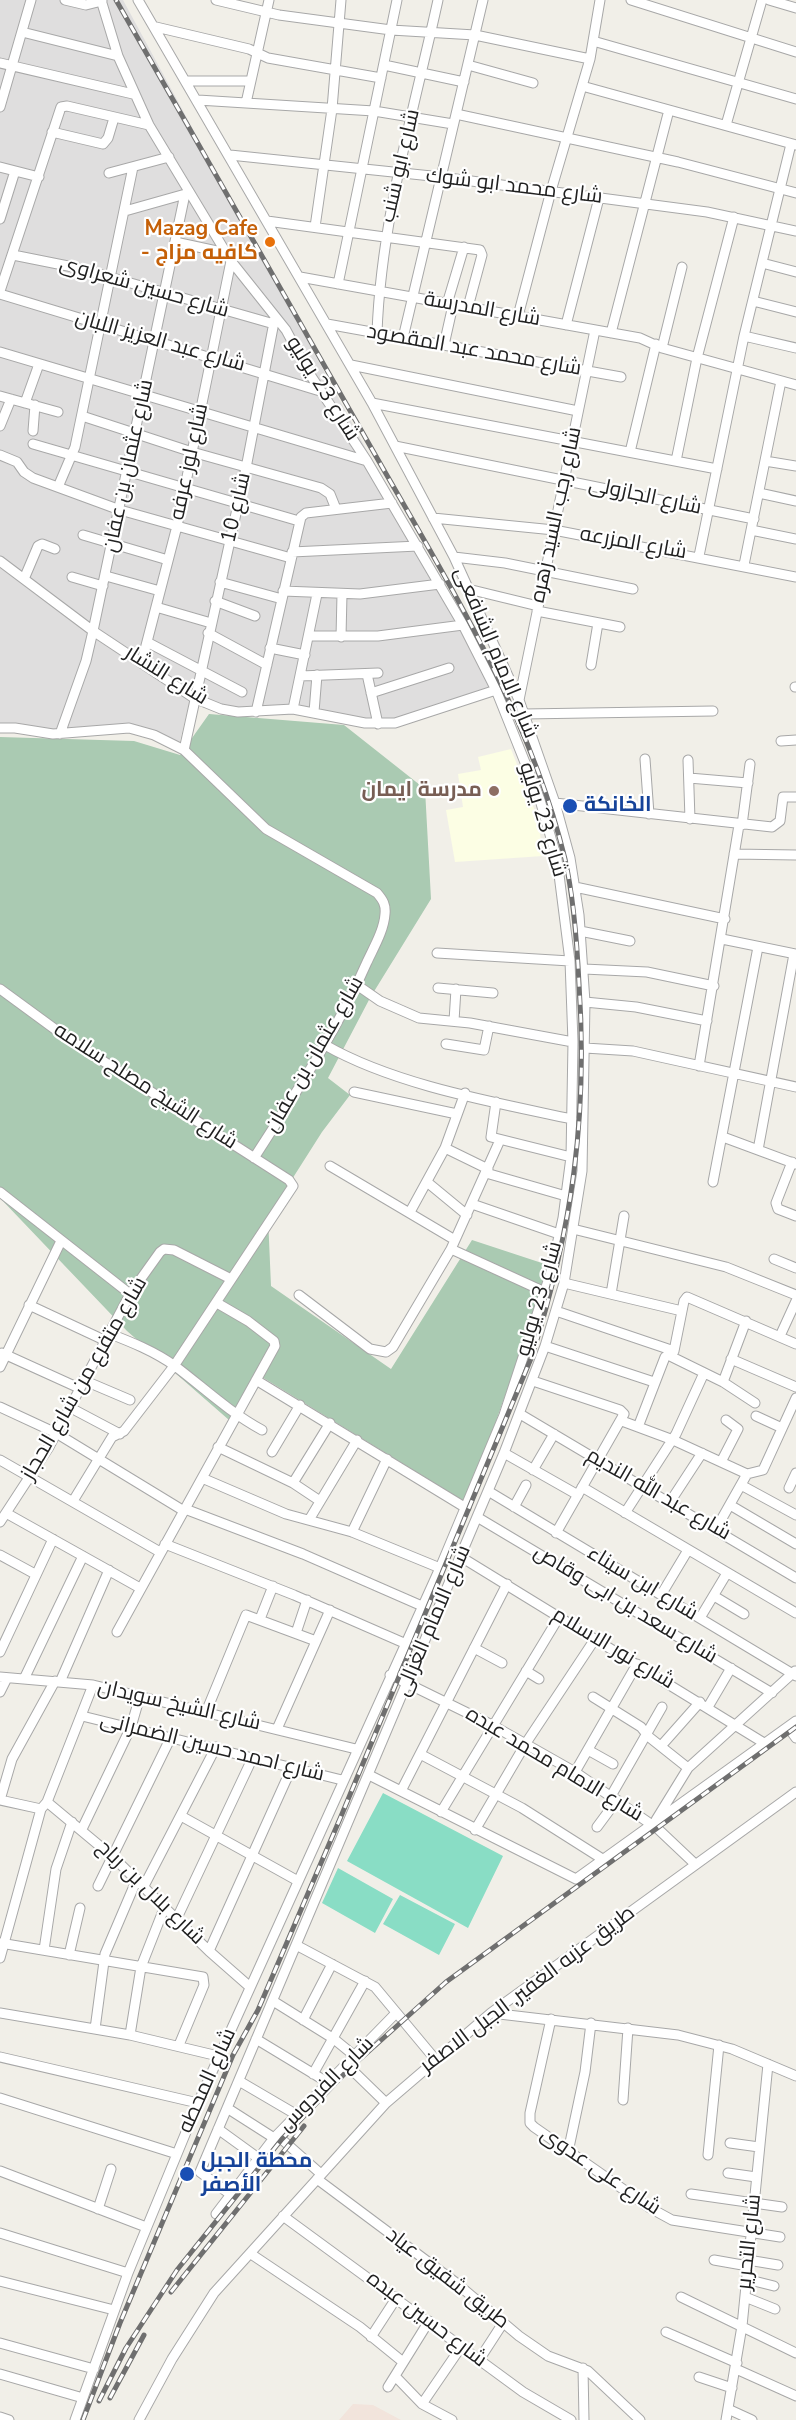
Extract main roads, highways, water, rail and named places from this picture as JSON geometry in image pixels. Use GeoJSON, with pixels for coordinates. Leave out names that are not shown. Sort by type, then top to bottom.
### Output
{"type":"FeatureCollection","features":[{"type":"Feature","properties":{"kind":"railway"},"geometry":{"type":"LineString","coordinates":[[83,2420],[120,2323],[233,2055],[258,2010],[342,1814],[532,1356],[546,1309],[567,1217],[579,1127],[581,1081],[577,952],[568,874],[549,804],[508,699],[457,598],[116,0]]}},
{"type":"Feature","properties":{"kind":"railway"},"geometry":{"type":"LineString","coordinates":[[99,2401],[126,2348],[177,2270],[282,2139],[350,2068],[446,1982],[796,1727]]}},
{"type":"Feature","properties":{"kind":"railway"},"geometry":{"type":"LineString","coordinates":[[171,2292],[304,2126]]}},
{"type":"Feature","properties":{"kind":"railway"},"geometry":{"type":"LineString","coordinates":[[110,2398],[144,2335]]}},
{"type":"Feature","properties":{"kind":"place","name":"Mazag Cafe - كافيه مزاج"},"geometry":{"type":"Point","coordinates":[270,242]}},
{"type":"Feature","properties":{"kind":"place","name":"مدرسة ايمان"},"geometry":{"type":"Point","coordinates":[494,791]}},
{"type":"Feature","properties":{"kind":"place","name":"الخانكة"},"geometry":{"type":"Point","coordinates":[570,806]}},
{"type":"Feature","properties":{"kind":"place","name":"محطة الجبل الأصفر"},"geometry":{"type":"Point","coordinates":[187,2174]}}]}
